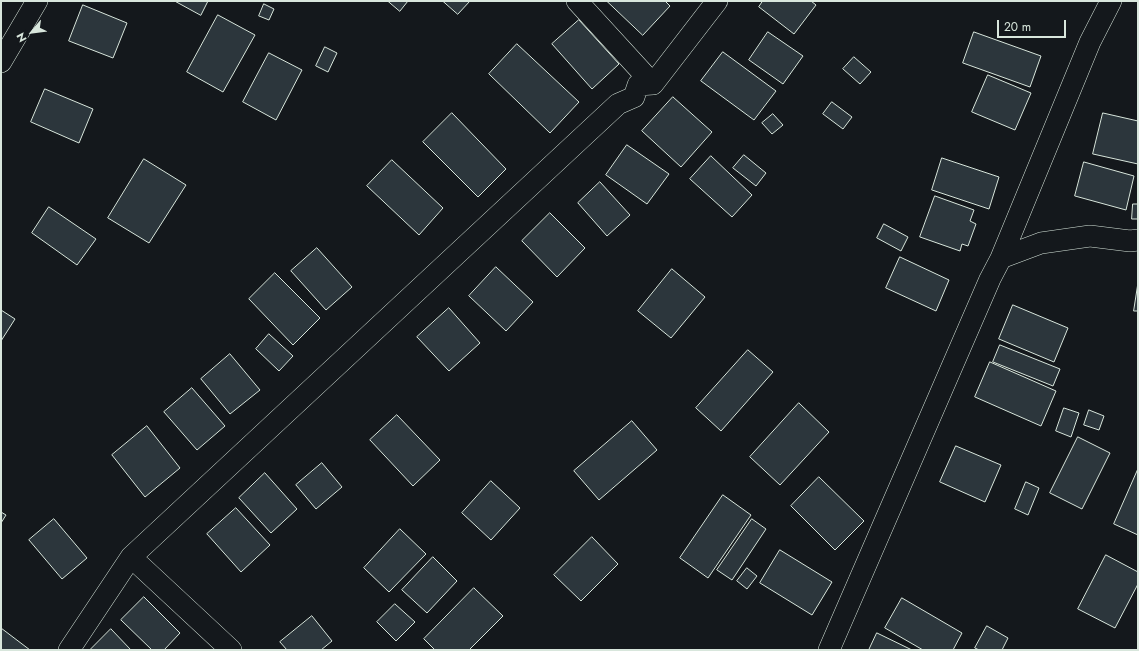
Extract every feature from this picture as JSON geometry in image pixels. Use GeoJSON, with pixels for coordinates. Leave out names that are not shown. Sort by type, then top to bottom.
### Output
{"type":"FeatureCollection","features":[{"type":"Feature","properties":{"kind":"street"},"geometry":{"type":"LineString","coordinates":[[1,62],[37,1]]}},
{"type":"Feature","properties":{"kind":"street"},"geometry":{"type":"LineString","coordinates":[[577,1],[653,84]]}},
{"type":"Feature","properties":{"kind":"street"},"geometry":{"type":"LineString","coordinates":[[69,650],[131,557],[618,104],[634,97],[638,85],[653,84],[717,1]]}},
{"type":"Feature","properties":{"kind":"street"},"geometry":{"type":"LineString","coordinates":[[829,650],[990,279],[1001,258],[1090,42],[1110,1]]}},
{"type":"Feature","properties":{"kind":"street"},"geometry":{"type":"LineString","coordinates":[[1001,258],[1041,243],[1090,236],[1130,241],[1138,240]]}},
{"type":"Feature","properties":{"kind":"street"},"geometry":{"type":"LineString","coordinates":[[131,557],[231,650]]}},
{"type":"Feature","properties":{"kind":"building"},"geometry":{"type":"Polygon","coordinates":[[[175,1],[208,1],[201,15],[175,1]]]}},
{"type":"Feature","properties":{"kind":"building"},"geometry":{"type":"Polygon","coordinates":[[[388,1],[408,1],[400,11],[388,1]]]}},
{"type":"Feature","properties":{"kind":"building"},"geometry":{"type":"Polygon","coordinates":[[[443,1],[470,1],[458,14],[443,1]]]}},
{"type":"Feature","properties":{"kind":"building"},"geometry":{"type":"Polygon","coordinates":[[[607,1],[665,1],[670,6],[643,35],[607,1]]]}},
{"type":"Feature","properties":{"kind":"building"},"geometry":{"type":"Polygon","coordinates":[[[763,1],[811,1],[816,5],[794,34],[759,7],[763,1]]]}},
{"type":"Feature","properties":{"kind":"building"},"geometry":{"type":"Polygon","coordinates":[[[264,4],[274,9],[269,20],[259,16],[264,4]]]}},
{"type":"Feature","properties":{"kind":"building"},"geometry":{"type":"Polygon","coordinates":[[[83,5],[127,23],[113,58],[69,41],[83,5]]]}},
{"type":"Feature","properties":{"kind":"building"},"geometry":{"type":"Polygon","coordinates":[[[218,15],[255,35],[223,92],[187,72],[218,15]]]}},
{"type":"Feature","properties":{"kind":"building"},"geometry":{"type":"Polygon","coordinates":[[[579,20],[619,64],[592,89],[552,44],[579,20]]]}},
{"type":"Feature","properties":{"kind":"building"},"geometry":{"type":"Polygon","coordinates":[[[768,32],[803,56],[783,84],[749,60],[768,32]]]}},
{"type":"Feature","properties":{"kind":"building"},"geometry":{"type":"Polygon","coordinates":[[[974,32],[1041,56],[1030,87],[963,63],[974,32]]]}},
{"type":"Feature","properties":{"kind":"building"},"geometry":{"type":"Polygon","coordinates":[[[517,44],[579,102],[550,133],[489,74],[517,44]]]}},
{"type":"Feature","properties":{"kind":"building"},"geometry":{"type":"Polygon","coordinates":[[[325,47],[337,53],[328,72],[316,66],[325,47]]]}},
{"type":"Feature","properties":{"kind":"building"},"geometry":{"type":"Polygon","coordinates":[[[723,52],[776,91],[754,120],[701,81],[723,52]]]}},
{"type":"Feature","properties":{"kind":"building"},"geometry":{"type":"Polygon","coordinates":[[[269,53],[302,70],[276,120],[243,102],[269,53]]]}},
{"type":"Feature","properties":{"kind":"building"},"geometry":{"type":"Polygon","coordinates":[[[854,57],[871,72],[860,84],[843,69],[854,57]]]}},
{"type":"Feature","properties":{"kind":"building"},"geometry":{"type":"Polygon","coordinates":[[[988,75],[1031,93],[1015,130],[972,112],[988,75]]]}},
{"type":"Feature","properties":{"kind":"building"},"geometry":{"type":"Polygon","coordinates":[[[45,89],[93,109],[79,143],[31,122],[45,89]]]}},
{"type":"Feature","properties":{"kind":"building"},"geometry":{"type":"Polygon","coordinates":[[[673,97],[712,132],[681,167],[642,131],[673,97]]]}},
{"type":"Feature","properties":{"kind":"building"},"geometry":{"type":"Polygon","coordinates":[[[832,102],[852,117],[843,129],[823,114],[832,102]]]}},
{"type":"Feature","properties":{"kind":"building"},"geometry":{"type":"Polygon","coordinates":[[[452,113],[506,169],[478,197],[423,142],[452,113]]]}},
{"type":"Feature","properties":{"kind":"building"},"geometry":{"type":"Polygon","coordinates":[[[1103,113],[1138,121],[1138,164],[1093,154],[1103,113]]]}},
{"type":"Feature","properties":{"kind":"building"},"geometry":{"type":"Polygon","coordinates":[[[773,114],[783,125],[772,134],[762,123],[773,114]]]}},
{"type":"Feature","properties":{"kind":"building"},"geometry":{"type":"Polygon","coordinates":[[[627,145],[669,174],[647,204],[606,175],[627,145]]]}},
{"type":"Feature","properties":{"kind":"building"},"geometry":{"type":"Polygon","coordinates":[[[744,155],[766,173],[756,186],[733,168],[744,155]]]}},
{"type":"Feature","properties":{"kind":"building"},"geometry":{"type":"Polygon","coordinates":[[[711,156],[752,195],[732,217],[690,179],[711,156]]]}},
{"type":"Feature","properties":{"kind":"building"},"geometry":{"type":"Polygon","coordinates":[[[942,158],[999,177],[989,209],[932,190],[942,158]]]}},
{"type":"Feature","properties":{"kind":"building"},"geometry":{"type":"Polygon","coordinates":[[[144,159],[186,185],[149,243],[108,218],[144,159]]]}},
{"type":"Feature","properties":{"kind":"building"},"geometry":{"type":"Polygon","coordinates":[[[392,160],[443,208],[419,235],[367,186],[392,160]]]}},
{"type":"Feature","properties":{"kind":"building"},"geometry":{"type":"Polygon","coordinates":[[[1084,162],[1134,176],[1126,210],[1075,196],[1084,162]]]}},
{"type":"Feature","properties":{"kind":"building"},"geometry":{"type":"Polygon","coordinates":[[[600,182],[630,215],[607,236],[578,203],[600,182]]]}},
{"type":"Feature","properties":{"kind":"building"},"geometry":{"type":"Polygon","coordinates":[[[935,196],[974,210],[970,221],[976,224],[968,246],[962,244],[960,251],[920,237],[935,196]]]}},
{"type":"Feature","properties":{"kind":"building"},"geometry":{"type":"Polygon","coordinates":[[[1133,204],[1138,204],[1138,219],[1132,219],[1133,204]]]}},
{"type":"Feature","properties":{"kind":"building"},"geometry":{"type":"Polygon","coordinates":[[[49,207],[96,239],[77,265],[32,233],[49,207]]]}},
{"type":"Feature","properties":{"kind":"building"},"geometry":{"type":"Polygon","coordinates":[[[550,213],[585,248],[557,277],[522,241],[550,213]]]}},
{"type":"Feature","properties":{"kind":"building"},"geometry":{"type":"Polygon","coordinates":[[[884,224],[908,237],[901,251],[877,238],[884,224]]]}},
{"type":"Feature","properties":{"kind":"building"},"geometry":{"type":"Polygon","coordinates":[[[317,248],[352,287],[326,310],[291,271],[317,248]]]}},
{"type":"Feature","properties":{"kind":"building"},"geometry":{"type":"Polygon","coordinates":[[[900,257],[949,280],[936,311],[886,288],[900,257]]]}},
{"type":"Feature","properties":{"kind":"building"},"geometry":{"type":"Polygon","coordinates":[[[496,267],[533,302],[506,331],[469,296],[496,267]]]}},
{"type":"Feature","properties":{"kind":"building"},"geometry":{"type":"Polygon","coordinates":[[[672,269],[705,297],[671,338],[638,311],[672,269]]]}},
{"type":"Feature","properties":{"kind":"building"},"geometry":{"type":"Polygon","coordinates":[[[275,273],[320,318],[293,345],[249,299],[275,273]]]}},
{"type":"Feature","properties":{"kind":"building"},"geometry":{"type":"Polygon","coordinates":[[[1138,283],[1138,311],[1134,311],[1138,283]]]}},
{"type":"Feature","properties":{"kind":"building"},"geometry":{"type":"Polygon","coordinates":[[[1013,305],[1068,328],[1054,362],[999,339],[1013,305]]]}},
{"type":"Feature","properties":{"kind":"building"},"geometry":{"type":"Polygon","coordinates":[[[449,308],[480,343],[449,371],[417,337],[449,308]]]}},
{"type":"Feature","properties":{"kind":"building"},"geometry":{"type":"Polygon","coordinates":[[[1,310],[15,319],[1,341],[1,310]]]}},
{"type":"Feature","properties":{"kind":"building"},"geometry":{"type":"Polygon","coordinates":[[[269,334],[293,356],[279,371],[256,349],[269,334]]]}},
{"type":"Feature","properties":{"kind":"building"},"geometry":{"type":"Polygon","coordinates":[[[1000,345],[1060,369],[1053,386],[993,362],[1000,345]]]}},
{"type":"Feature","properties":{"kind":"building"},"geometry":{"type":"Polygon","coordinates":[[[748,350],[773,372],[721,431],[696,408],[748,350]]]}},
{"type":"Feature","properties":{"kind":"building"},"geometry":{"type":"Polygon","coordinates":[[[230,354],[260,390],[230,414],[201,379],[230,354]]]}},
{"type":"Feature","properties":{"kind":"building"},"geometry":{"type":"Polygon","coordinates":[[[990,362],[1056,391],[1041,426],[975,397],[990,362]]]}},
{"type":"Feature","properties":{"kind":"building"},"geometry":{"type":"Polygon","coordinates":[[[192,388],[225,426],[197,450],[164,412],[192,388]]]}},
{"type":"Feature","properties":{"kind":"building"},"geometry":{"type":"Polygon","coordinates":[[[799,403],[829,432],[780,485],[750,457],[799,403]]]}},
{"type":"Feature","properties":{"kind":"building"},"geometry":{"type":"Polygon","coordinates":[[[1064,408],[1079,413],[1071,437],[1056,431],[1064,408]]]}},
{"type":"Feature","properties":{"kind":"building"},"geometry":{"type":"Polygon","coordinates":[[[1089,410],[1104,416],[1099,430],[1084,425],[1089,410]]]}},
{"type":"Feature","properties":{"kind":"building"},"geometry":{"type":"Polygon","coordinates":[[[397,415],[440,460],[413,486],[370,440],[397,415]]]}},
{"type":"Feature","properties":{"kind":"building"},"geometry":{"type":"Polygon","coordinates":[[[632,421],[657,450],[599,500],[574,471],[632,421]]]}},
{"type":"Feature","properties":{"kind":"building"},"geometry":{"type":"Polygon","coordinates":[[[147,426],[180,468],[145,497],[112,455],[147,426]]]}},
{"type":"Feature","properties":{"kind":"building"},"geometry":{"type":"Polygon","coordinates":[[[1078,437],[1110,453],[1082,509],[1050,493],[1078,437]]]}},
{"type":"Feature","properties":{"kind":"building"},"geometry":{"type":"Polygon","coordinates":[[[956,446],[1001,465],[985,502],[940,482],[956,446]]]}},
{"type":"Feature","properties":{"kind":"building"},"geometry":{"type":"Polygon","coordinates":[[[322,463],[342,487],[316,509],[296,485],[322,463]]]}},
{"type":"Feature","properties":{"kind":"building"},"geometry":{"type":"Polygon","coordinates":[[[1138,469],[1138,535],[1114,524],[1138,469]]]}},
{"type":"Feature","properties":{"kind":"building"},"geometry":{"type":"Polygon","coordinates":[[[265,473],[297,509],[271,533],[239,498],[265,473]]]}},
{"type":"Feature","properties":{"kind":"building"},"geometry":{"type":"Polygon","coordinates":[[[819,477],[864,521],[835,550],[791,506],[819,477]]]}},
{"type":"Feature","properties":{"kind":"building"},"geometry":{"type":"Polygon","coordinates":[[[491,481],[520,508],[491,540],[462,513],[491,481]]]}},
{"type":"Feature","properties":{"kind":"building"},"geometry":{"type":"Polygon","coordinates":[[[1026,482],[1039,488],[1028,515],[1015,509],[1026,482]]]}},
{"type":"Feature","properties":{"kind":"building"},"geometry":{"type":"Polygon","coordinates":[[[723,495],[751,515],[708,578],[680,558],[723,495]]]}},
{"type":"Feature","properties":{"kind":"building"},"geometry":{"type":"Polygon","coordinates":[[[236,508],[270,545],[241,572],[207,534],[236,508]]]}},
{"type":"Feature","properties":{"kind":"building"},"geometry":{"type":"Polygon","coordinates":[[[1,512],[6,515],[1,523],[1,512]]]}},
{"type":"Feature","properties":{"kind":"building"},"geometry":{"type":"Polygon","coordinates":[[[54,519],[87,558],[62,579],[29,540],[54,519]]]}},
{"type":"Feature","properties":{"kind":"building"},"geometry":{"type":"Polygon","coordinates":[[[752,519],[766,529],[732,580],[717,570],[752,519]]]}},
{"type":"Feature","properties":{"kind":"building"},"geometry":{"type":"Polygon","coordinates":[[[400,529],[426,554],[389,592],[364,568],[400,529]]]}},
{"type":"Feature","properties":{"kind":"building"},"geometry":{"type":"Polygon","coordinates":[[[592,537],[618,564],[581,601],[554,575],[592,537]]]}},
{"type":"Feature","properties":{"kind":"building"},"geometry":{"type":"Polygon","coordinates":[[[780,550],[832,582],[812,615],[760,583],[780,550]]]}},
{"type":"Feature","properties":{"kind":"building"},"geometry":{"type":"Polygon","coordinates":[[[1106,555],[1138,572],[1138,584],[1115,628],[1078,609],[1106,555]]]}},
{"type":"Feature","properties":{"kind":"building"},"geometry":{"type":"Polygon","coordinates":[[[433,557],[457,581],[427,613],[402,590],[433,557]]]}},
{"type":"Feature","properties":{"kind":"building"},"geometry":{"type":"Polygon","coordinates":[[[747,568],[757,576],[747,589],[737,581],[747,568]]]}},
{"type":"Feature","properties":{"kind":"building"},"geometry":{"type":"Polygon","coordinates":[[[474,588],[503,616],[469,650],[435,650],[424,639],[474,588]]]}},
{"type":"Feature","properties":{"kind":"building"},"geometry":{"type":"Polygon","coordinates":[[[144,597],[180,633],[164,650],[152,650],[121,620],[144,597]]]}},
{"type":"Feature","properties":{"kind":"building"},"geometry":{"type":"Polygon","coordinates":[[[902,598],[962,633],[953,650],[923,650],[885,628],[902,598]]]}},
{"type":"Feature","properties":{"kind":"building"},"geometry":{"type":"Polygon","coordinates":[[[395,604],[415,622],[396,641],[377,622],[395,604]]]}},
{"type":"Feature","properties":{"kind":"building"},"geometry":{"type":"Polygon","coordinates":[[[312,616],[332,641],[321,650],[287,650],[280,642],[312,616]]]}},
{"type":"Feature","properties":{"kind":"building"},"geometry":{"type":"Polygon","coordinates":[[[987,626],[1008,638],[1002,650],[979,650],[975,648],[987,626]]]}},
{"type":"Feature","properties":{"kind":"building"},"geometry":{"type":"Polygon","coordinates":[[[1,628],[30,650],[1,650],[1,628]]]}},
{"type":"Feature","properties":{"kind":"building"},"geometry":{"type":"Polygon","coordinates":[[[111,629],[131,650],[90,650],[111,629]]]}},
{"type":"Feature","properties":{"kind":"building"},"geometry":{"type":"Polygon","coordinates":[[[877,633],[912,650],[869,650],[877,633]]]}}]}
